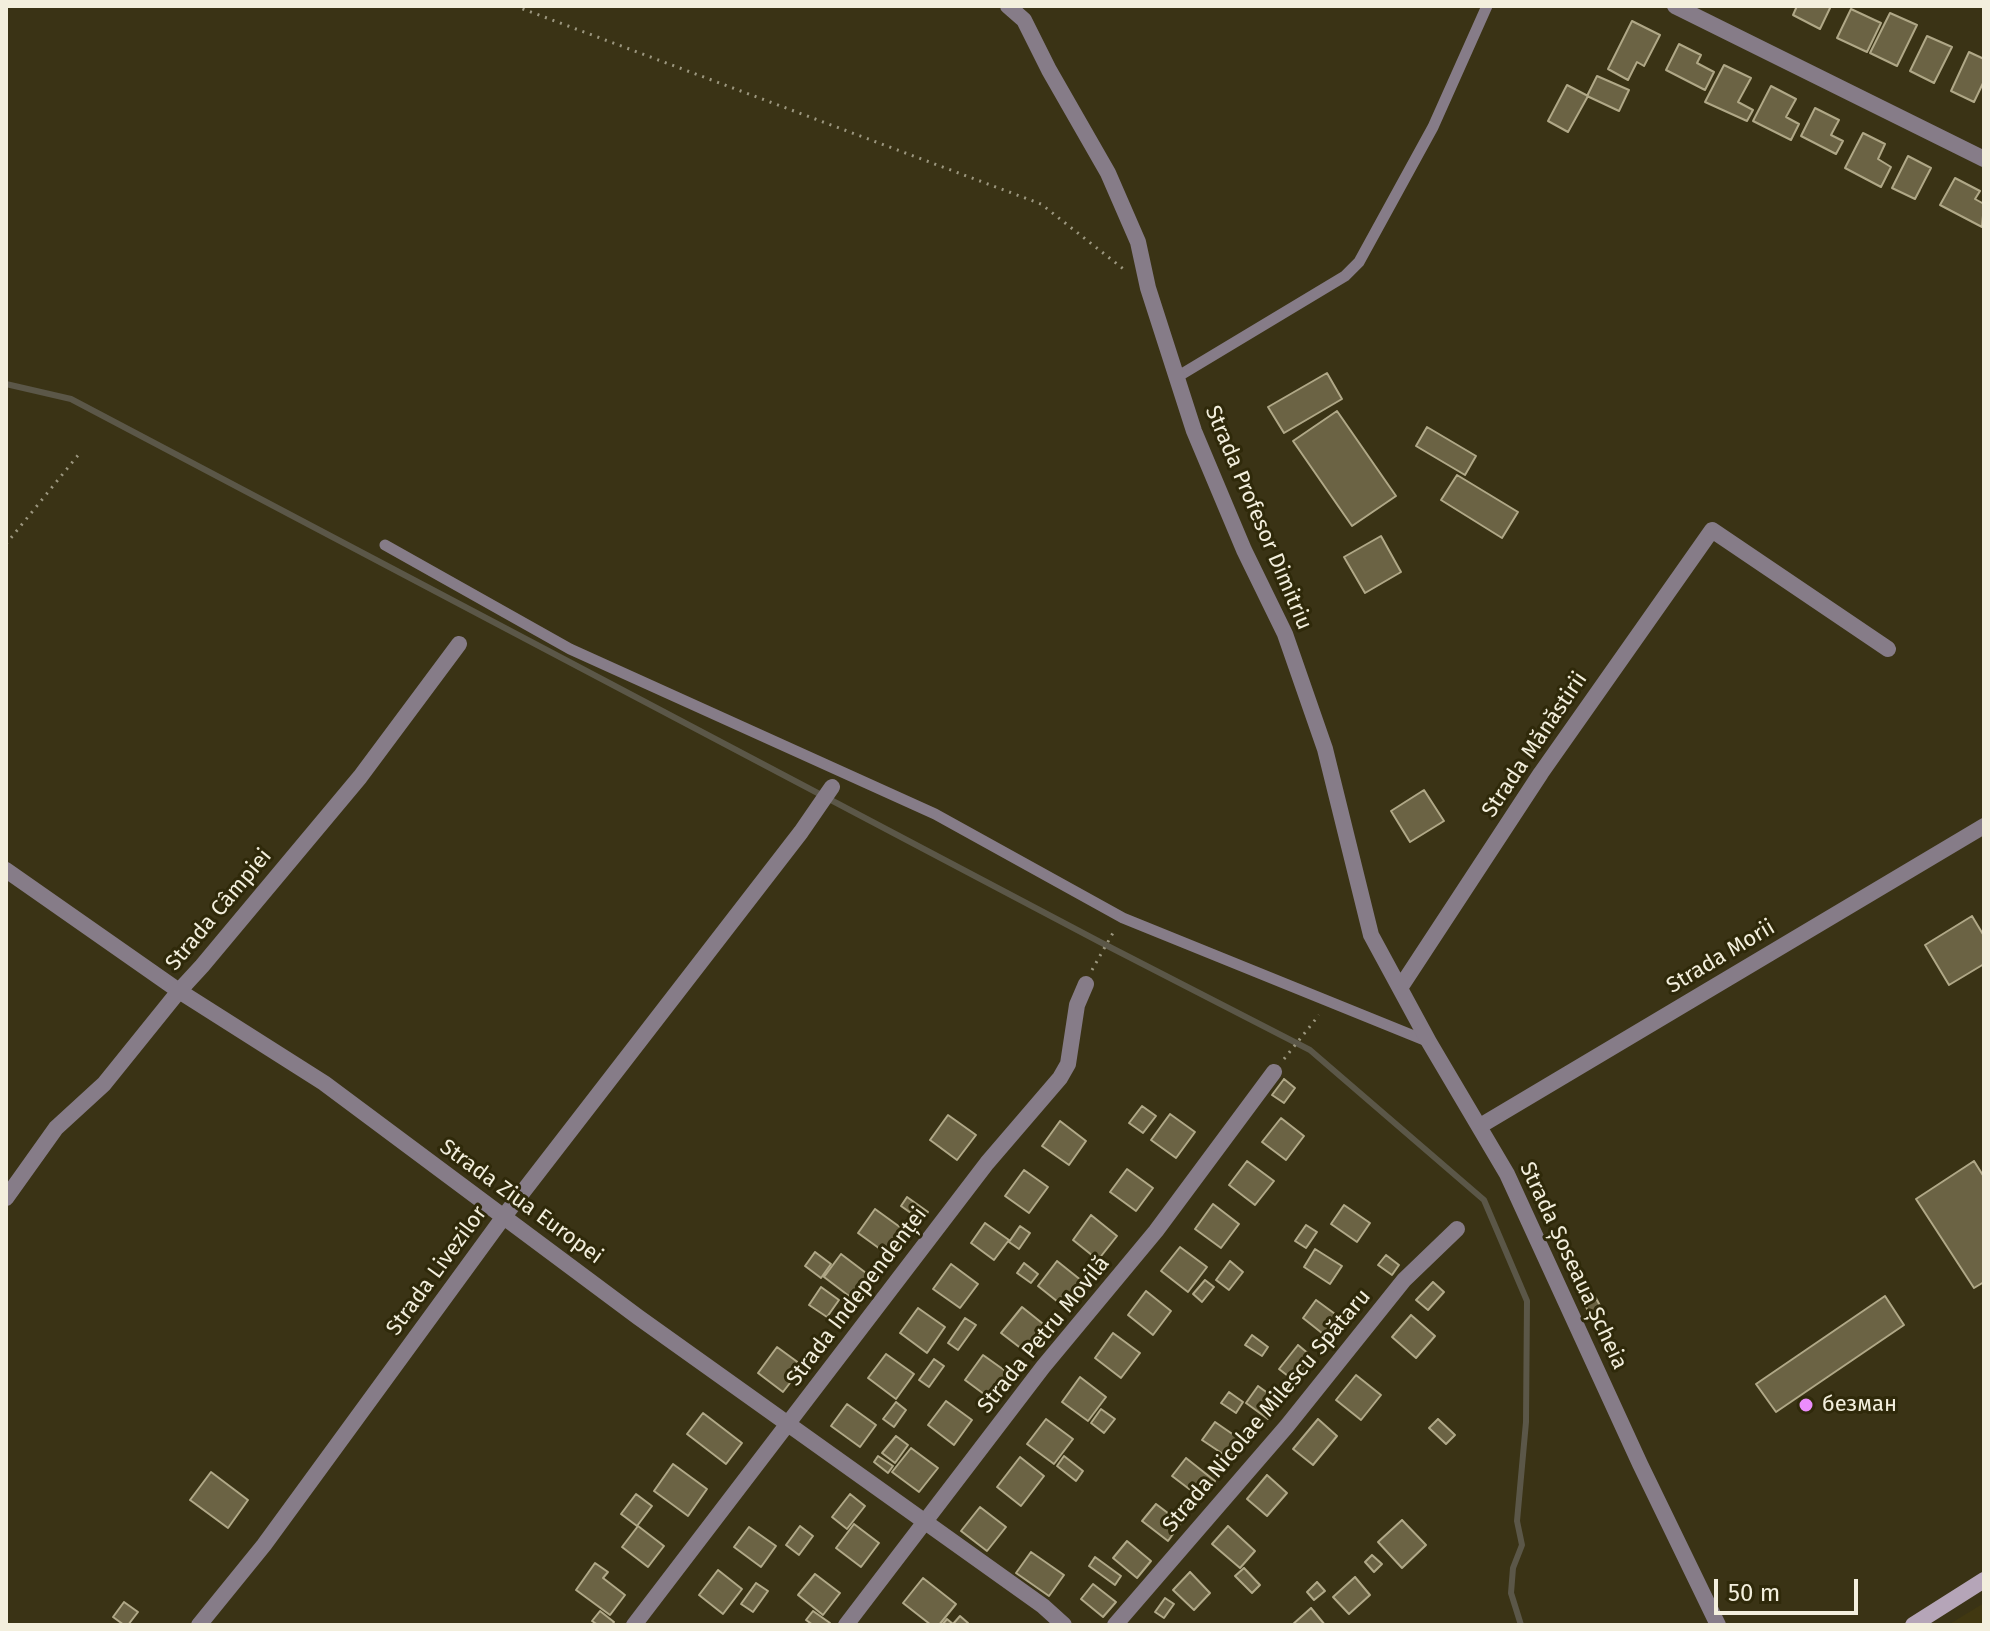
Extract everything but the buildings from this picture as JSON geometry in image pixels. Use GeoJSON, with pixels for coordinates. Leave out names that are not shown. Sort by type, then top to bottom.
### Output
{"type":"FeatureCollection","features":[{"type":"Feature","properties":{"kind":"main road"},"geometry":{"type":"LineString","coordinates":[[1913,1625],[1984,1580]]}},
{"type":"Feature","properties":{"kind":"street","name":"Strada Profesor Dimitriu"},"geometry":{"type":"LineString","coordinates":[[1008,6],[1024,20],[1108,173],[1138,242],[1148,288],[1194,431],[1238,537],[1285,634],[1325,749],[1371,935]]}},
{"type":"Feature","properties":{"kind":"street"},"geometry":{"type":"LineString","coordinates":[[1675,6],[1984,159]]}},
{"type":"Feature","properties":{"kind":"street","name":"Strada Mănăstirii"},"geometry":{"type":"LineString","coordinates":[[1400,988],[1541,773],[1712,530],[1888,649]]}},
{"type":"Feature","properties":{"kind":"street","name":"Strada Câmpiei"},"geometry":{"type":"LineString","coordinates":[[6,1198],[56,1128],[104,1084],[360,777],[459,644]]}},
{"type":"Feature","properties":{"kind":"street","name":"Strada Livezilor"},"geometry":{"type":"LineString","coordinates":[[199,1625],[264,1545],[505,1215],[801,832],[837,780]]}},
{"type":"Feature","properties":{"kind":"street","name":"Strada Morii"},"geometry":{"type":"LineString","coordinates":[[1480,1126],[1984,826]]}},
{"type":"Feature","properties":{"kind":"street","name":"Strada Ziua Europei"},"geometry":{"type":"LineString","coordinates":[[6,870],[179,991],[324,1083],[638,1317],[1043,1606],[1064,1625]]}},
{"type":"Feature","properties":{"kind":"street","name":"Strada Șoseaua Șcheia"},"geometry":{"type":"LineString","coordinates":[[1371,935],[1514,1189],[1640,1464],[1718,1625]]}},
{"type":"Feature","properties":{"kind":"street","name":"Strada Independenței"},"geometry":{"type":"LineString","coordinates":[[634,1625],[987,1163],[1060,1078],[1068,1064],[1077,1005],[1086,984]]}},
{"type":"Feature","properties":{"kind":"street","name":"Strada Petru Movilă"},"geometry":{"type":"LineString","coordinates":[[846,1625],[1043,1367],[1156,1231],[1274,1072]]}},
{"type":"Feature","properties":{"kind":"street","name":"Strada Nicolae Milescu Spătaru"},"geometry":{"type":"LineString","coordinates":[[1115,1625],[1287,1426],[1386,1302],[1457,1229]]}},
{"type":"Feature","properties":{"kind":"lane"},"geometry":{"type":"LineString","coordinates":[[1177,377],[1345,276],[1359,262],[1433,127],[1487,6]]}},
{"type":"Feature","properties":{"kind":"lane"},"geometry":{"type":"LineString","coordinates":[[385,545],[570,649],[837,780],[935,814],[1123,918],[1429,1042]]}},
{"type":"Feature","properties":{"kind":"path"},"geometry":{"type":"LineString","coordinates":[[515,6],[1041,204],[1148,288]]}},
{"type":"Feature","properties":{"kind":"path"},"geometry":{"type":"LineString","coordinates":[[6,544],[79,454]]}},
{"type":"Feature","properties":{"kind":"path"},"geometry":{"type":"LineString","coordinates":[[1099,957],[1112,934]]}},
{"type":"Feature","properties":{"kind":"path"},"geometry":{"type":"LineString","coordinates":[[1289,1054],[1330,1002]]}},
{"type":"Feature","properties":{"kind":"shaded area"},"geometry":{"type":"Polygon","coordinates":[[[1984,1603],[1984,1625],[1948,1625],[1984,1603]]]}},
{"type":"Feature","properties":{"kind":"waterway"},"geometry":{"type":"LineString","coordinates":[[6,384],[71,399],[1310,1050],[1484,1200],[1527,1301],[1526,1422],[1517,1521],[1522,1545],[1513,1568],[1511,1593],[1521,1625]]}},
{"type":"Feature","properties":{"kind":"place","name":"безман"},"geometry":{"type":"Point","coordinates":[1806,1405]}}]}
